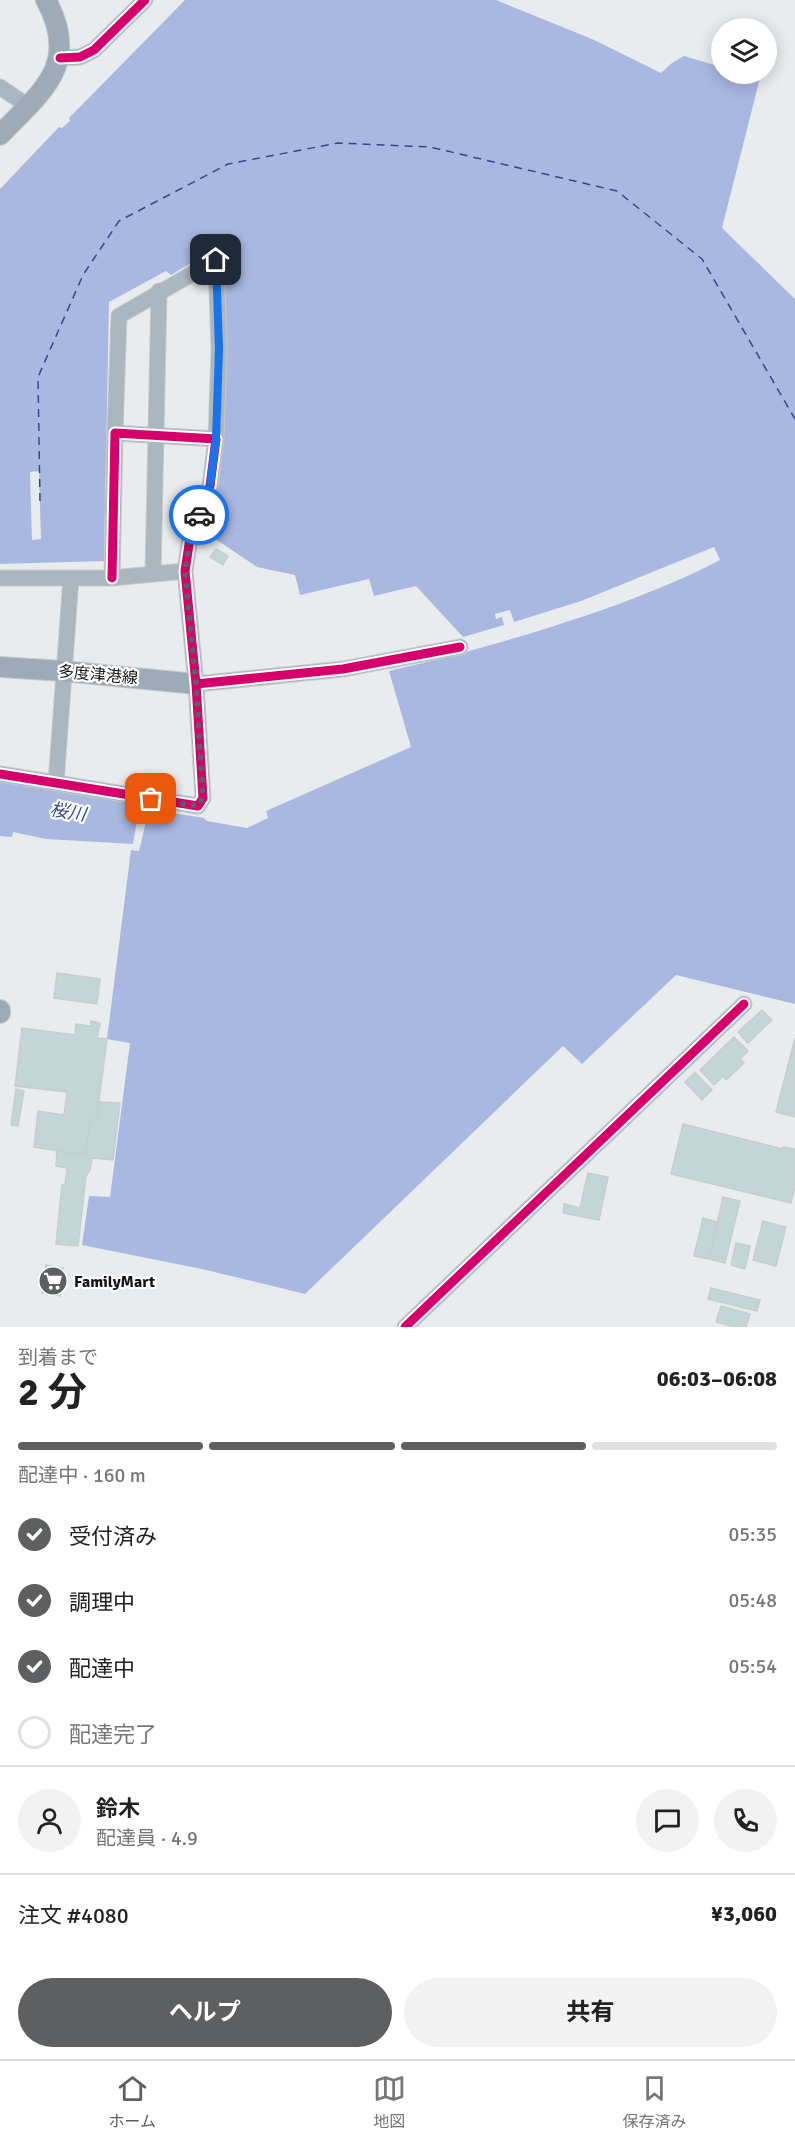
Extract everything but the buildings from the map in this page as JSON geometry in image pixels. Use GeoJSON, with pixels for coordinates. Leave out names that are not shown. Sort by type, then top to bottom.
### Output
{"type":"FeatureCollection","features":[{"type":"Feature","properties":{"kind":"main road"},"geometry":{"type":"LineString","coordinates":[[0,135],[53,77],[60,58],[57,27],[46,0]]}},
{"type":"Feature","properties":{"kind":"main road","name":"多度津港線"},"geometry":{"type":"LineString","coordinates":[[0,667],[63,670],[196,684]]}},
{"type":"Feature","properties":{"kind":"street"},"geometry":{"type":"LineString","coordinates":[[60,58],[80,57],[94,50],[145,0]]}},
{"type":"Feature","properties":{"kind":"street"},"geometry":{"type":"LineString","coordinates":[[0,87],[28,106]]}},
{"type":"Feature","properties":{"kind":"street"},"geometry":{"type":"LineString","coordinates":[[0,774],[198,806],[203,798],[196,684],[185,571],[190,538],[210,486],[216,439],[219,349],[216,260],[119,316],[112,578]]}},
{"type":"Feature","properties":{"kind":"street"},"geometry":{"type":"LineString","coordinates":[[153,574],[159,291]]}},
{"type":"Feature","properties":{"kind":"street"},"geometry":{"type":"LineString","coordinates":[[115,433],[216,439]]}},
{"type":"Feature","properties":{"kind":"street"},"geometry":{"type":"LineString","coordinates":[[0,578],[112,578],[185,571]]}},
{"type":"Feature","properties":{"kind":"street"},"geometry":{"type":"LineString","coordinates":[[56,783],[71,578]]}},
{"type":"Feature","properties":{"kind":"street"},"geometry":{"type":"LineString","coordinates":[[196,684],[344,669],[460,647]]}},
{"type":"Feature","properties":{"kind":"street"},"geometry":{"type":"LineString","coordinates":[[405,1327],[744,1004]]}},
{"type":"Feature","properties":{"kind":"water"},"geometry":{"type":"Polygon","coordinates":[[[185,0],[496,0],[592,39],[661,73],[684,56],[711,64],[711,84],[758,84],[722,228],[795,299],[795,1004],[676,975],[582,1064],[563,1046],[305,1294],[202,1269],[82,1245],[89,1196],[110,1197],[130,1043],[107,1039],[131,850],[139,851],[149,809],[247,828],[268,818],[266,811],[411,747],[389,671],[505,641],[591,614],[657,589],[720,560],[714,547],[581,601],[514,622],[510,610],[495,614],[496,619],[502,617],[504,625],[463,637],[416,586],[374,596],[369,579],[300,595],[295,575],[257,567],[205,532],[214,494],[223,261],[220,244],[203,251],[204,255],[171,275],[166,271],[109,302],[104,561],[0,564],[0,189],[59,127],[62,128],[70,121],[69,118],[185,0]]]}},
{"type":"Feature","properties":{"kind":"water","name":"桜川"},"geometry":{"type":"Polygon","coordinates":[[[12,781],[140,802],[133,844],[46,839],[13,832],[12,837],[0,836],[0,782],[12,781]]]}},
{"type":"Feature","properties":{"kind":"pier"},"geometry":{"type":"Polygon","coordinates":[[[39,471],[41,539],[32,540],[30,472],[39,471]]]}},
{"type":"Feature","properties":{"kind":"ferry route"},"geometry":{"type":"LineString","coordinates":[[40,501],[38,377],[83,275],[119,221],[228,164],[338,143],[430,147],[617,191],[702,259],[795,419]]}},
{"type":"Feature","properties":{"kind":"cycle path"},"geometry":{"type":"LineString","coordinates":[[60,58],[80,57],[94,50],[145,0]]}},
{"type":"Feature","properties":{"kind":"cycle path"},"geometry":{"type":"LineString","coordinates":[[112,578],[115,433],[216,439],[210,486],[190,538],[185,571],[196,684]]}},
{"type":"Feature","properties":{"kind":"cycle path"},"geometry":{"type":"LineString","coordinates":[[0,774],[198,806],[203,798],[196,684],[343,669],[460,647]]}},
{"type":"Feature","properties":{"kind":"cycle path"},"geometry":{"type":"LineString","coordinates":[[405,1327],[744,1004]]}},
{"type":"Feature","properties":{"kind":"way so far"},"geometry":{"type":"LineString","coordinates":[[151,799],[198,806],[203,798],[196,684],[185,571],[190,538],[199,515]]}},
{"type":"Feature","properties":{"kind":"place","name":"FamilyMart"},"geometry":{"type":"Point","coordinates":[53,1281]}},
{"type":"Feature","properties":{"kind":"route"},"geometry":{"type":"LineString","coordinates":[[199,515],[210,486],[216,439],[219,349],[216,260]]}}]}
